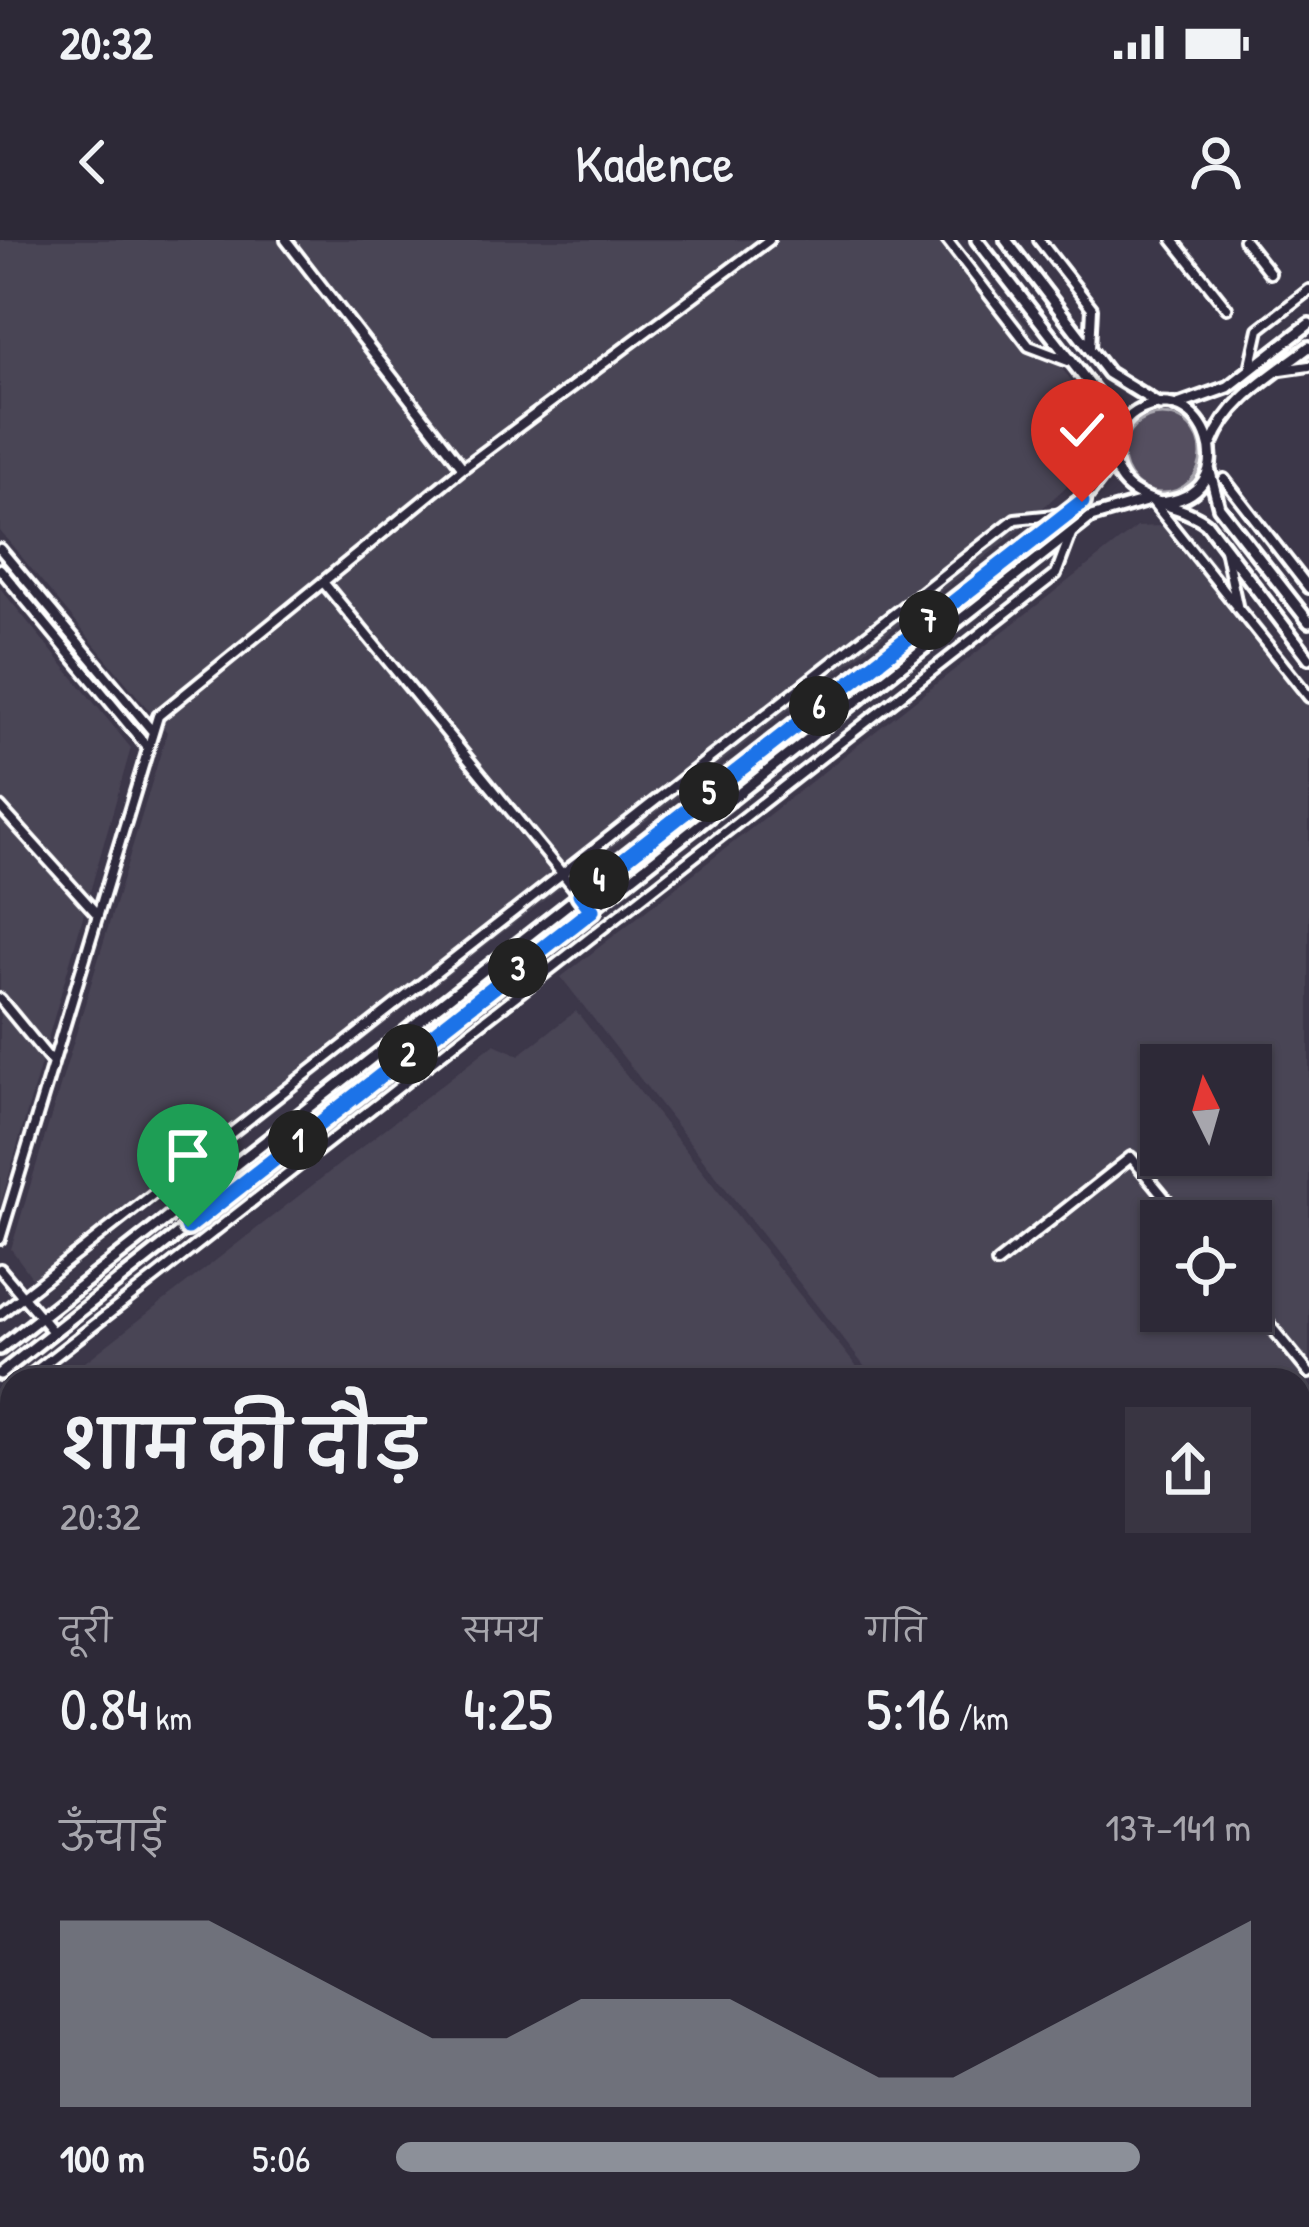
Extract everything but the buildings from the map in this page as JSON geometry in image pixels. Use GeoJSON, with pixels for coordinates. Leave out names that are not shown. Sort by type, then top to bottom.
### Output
{"type":"FeatureCollection","features":[{"type":"Feature","properties":{"kind":"street"},"geometry":{"type":"LineString","coordinates":[[286,240],[463,468]]}},
{"type":"Feature","properties":{"kind":"street"},"geometry":{"type":"LineString","coordinates":[[0,1239],[158,716],[463,468],[769,240]]}},
{"type":"Feature","properties":{"kind":"street"},"geometry":{"type":"LineString","coordinates":[[947,240],[1029,346],[1072,362]]}},
{"type":"Feature","properties":{"kind":"street"},"geometry":{"type":"LineString","coordinates":[[977,240],[1103,402],[1120,479],[1153,502],[1309,697]]}},
{"type":"Feature","properties":{"kind":"street"},"geometry":{"type":"LineString","coordinates":[[1006,240],[1108,373],[1160,405]]}},
{"type":"Feature","properties":{"kind":"street"},"geometry":{"type":"LineString","coordinates":[[1039,240],[1092,308],[1090,349]]}},
{"type":"Feature","properties":{"kind":"street"},"geometry":{"type":"LineString","coordinates":[[1173,240],[1227,308]]}},
{"type":"Feature","properties":{"kind":"street"},"geometry":{"type":"LineString","coordinates":[[1244,240],[1270,273]]}},
{"type":"Feature","properties":{"kind":"street"},"geometry":{"type":"LineString","coordinates":[[1250,370],[1258,329],[1309,290]]}},
{"type":"Feature","properties":{"kind":"street"},"geometry":{"type":"LineString","coordinates":[[1114,442],[1136,412],[1175,406],[1228,387],[1309,324]]}},
{"type":"Feature","properties":{"kind":"street"},"geometry":{"type":"LineString","coordinates":[[1309,347],[1221,421],[1209,468],[1220,507],[1309,622]]}},
{"type":"Feature","properties":{"kind":"street"},"geometry":{"type":"LineString","coordinates":[[1280,370],[1309,366]]}},
{"type":"Feature","properties":{"kind":"street"},"geometry":{"type":"LineString","coordinates":[[1175,406],[1201,424],[1211,446]]}},
{"type":"Feature","properties":{"kind":"street"},"geometry":{"type":"LineString","coordinates":[[0,1349],[1067,514],[1113,462]]}},
{"type":"Feature","properties":{"kind":"street"},"geometry":{"type":"LineString","coordinates":[[8,1368],[1091,517],[1186,497],[1209,468]]}},
{"type":"Feature","properties":{"kind":"street"},"geometry":{"type":"LineString","coordinates":[[1224,479],[1309,588]]}},
{"type":"Feature","properties":{"kind":"street"},"geometry":{"type":"LineString","coordinates":[[1153,502],[1187,509],[1224,545],[1309,658]]}},
{"type":"Feature","properties":{"kind":"street"},"geometry":{"type":"LineString","coordinates":[[0,1314],[1016,519],[1067,514]]}},
{"type":"Feature","properties":{"kind":"street"},"geometry":{"type":"LineString","coordinates":[[39,1368],[1056,574],[1072,533]]}},
{"type":"Feature","properties":{"kind":"street"},"geometry":{"type":"LineString","coordinates":[[1224,545],[1237,606]]}},
{"type":"Feature","properties":{"kind":"street"},"geometry":{"type":"LineString","coordinates":[[1251,548],[1282,553]]}},
{"type":"Feature","properties":{"kind":"street"},"geometry":{"type":"LineString","coordinates":[[0,549],[153,733]]}},
{"type":"Feature","properties":{"kind":"street"},"geometry":{"type":"LineString","coordinates":[[0,569],[148,748]]}},
{"type":"Feature","properties":{"kind":"street"},"geometry":{"type":"LineString","coordinates":[[323,582],[592,910]]}},
{"type":"Feature","properties":{"kind":"street"},"geometry":{"type":"LineString","coordinates":[[0,807],[97,914]]}},
{"type":"Feature","properties":{"kind":"street"},"geometry":{"type":"LineString","coordinates":[[0,1000],[52,1063]]}},
{"type":"Feature","properties":{"kind":"street"},"geometry":{"type":"LineString","coordinates":[[998,1263],[1131,1157],[1167,1200]]}},
{"type":"Feature","properties":{"kind":"street"},"geometry":{"type":"LineString","coordinates":[[0,1269],[53,1332]]}},
{"type":"Feature","properties":{"kind":"street"},"geometry":{"type":"LineString","coordinates":[[1272,1328],[1305,1368]]}},
{"type":"Feature","properties":{"kind":"shaded area"},"geometry":{"type":"Polygon","coordinates":[[[0,240],[957,240],[1090,403],[1090,449],[1080,474],[1011,537],[42,1291],[11,1249],[167,732],[0,531],[0,240]]]}},
{"type":"Feature","properties":{"kind":"shaded area"},"geometry":{"type":"Polygon","coordinates":[[[1162,415],[1190,426],[1201,454],[1190,482],[1162,493],[1134,482],[1123,454],[1134,426],[1162,415]]]}},
{"type":"Feature","properties":{"kind":"shaded area"},"geometry":{"type":"Polygon","coordinates":[[[1160,526],[1191,534],[1309,684],[1309,1368],[866,1368],[561,977],[1137,527],[1160,526]]]}},
{"type":"Feature","properties":{"kind":"shaded area"},"geometry":{"type":"Polygon","coordinates":[[[0,588],[131,748],[0,1207],[0,588]]]}},
{"type":"Feature","properties":{"kind":"shaded area"},"geometry":{"type":"Polygon","coordinates":[[[576,1011],[858,1368],[77,1368],[494,1044],[519,1055],[576,1011]]]}},
{"type":"Feature","properties":{"kind":"route"},"geometry":{"type":"LineString","coordinates":[[188,1227],[592,910],[580,894],[1082,502]]}}]}
